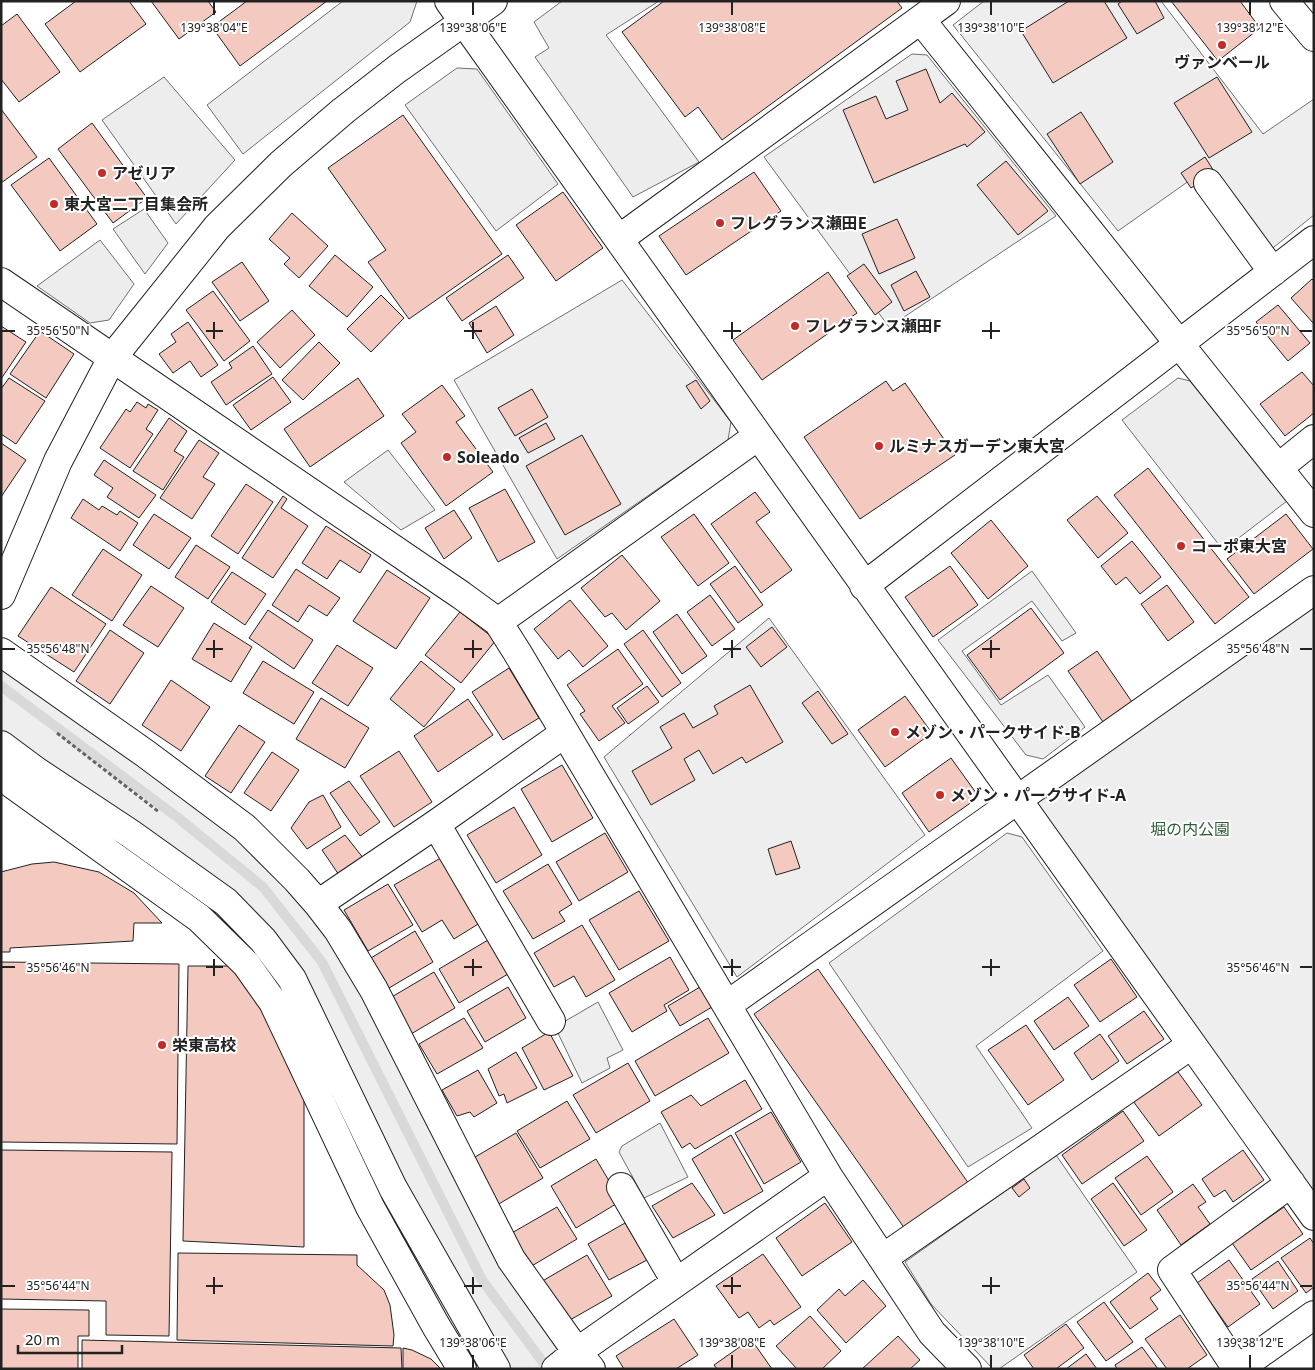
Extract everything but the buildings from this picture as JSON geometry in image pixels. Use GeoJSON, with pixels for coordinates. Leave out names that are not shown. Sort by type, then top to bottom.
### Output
{"type":"FeatureCollection","features":[{"type":"Feature","properties":{"kind":"street"},"geometry":{"type":"LineString","coordinates":[[1,595],[58,462],[112,358],[217,227],[281,164],[397,68],[456,12],[493,1]]}},
{"type":"Feature","properties":{"kind":"street"},"geometry":{"type":"LineString","coordinates":[[618,239],[946,1]]}},
{"type":"Feature","properties":{"kind":"street"},"geometry":{"type":"LineString","coordinates":[[1284,1],[1314,36]]}},
{"type":"Feature","properties":{"kind":"street"},"geometry":{"type":"LineString","coordinates":[[456,12],[1314,1216]]}},
{"type":"Feature","properties":{"kind":"street"},"geometry":{"type":"LineString","coordinates":[[921,20],[1314,513]]}},
{"type":"Feature","properties":{"kind":"street"},"geometry":{"type":"LineString","coordinates":[[1208,182],[1272,272]]}},
{"type":"Feature","properties":{"kind":"street"},"geometry":{"type":"LineString","coordinates":[[864,586],[1314,240]]}},
{"type":"Feature","properties":{"kind":"street"},"geometry":{"type":"LineString","coordinates":[[1,282],[498,622],[518,652],[828,1176],[932,1333],[967,1369]]}},
{"type":"Feature","properties":{"kind":"street"},"geometry":{"type":"LineString","coordinates":[[498,622],[758,436]]}},
{"type":"Feature","properties":{"kind":"street"},"geometry":{"type":"LineString","coordinates":[[1278,468],[1314,439]]}},
{"type":"Feature","properties":{"kind":"street"},"geometry":{"type":"LineString","coordinates":[[727,1005],[1314,590]]}},
{"type":"Feature","properties":{"kind":"street"},"geometry":{"type":"LineString","coordinates":[[1,652],[146,754],[245,828],[318,904],[338,930],[374,990],[511,1259],[571,1364],[676,1282],[828,1176]]}},
{"type":"Feature","properties":{"kind":"street"},"geometry":{"type":"LineString","coordinates":[[318,904],[565,733]]}},
{"type":"Feature","properties":{"kind":"street"},"geometry":{"type":"LineString","coordinates":[[1,744],[36,771],[131,834],[226,902],[263,940],[292,979],[393,1188],[496,1369]]}},
{"type":"Feature","properties":{"kind":"street"},"geometry":{"type":"LineString","coordinates":[[1,776],[199,918],[246,964],[273,1002],[370,1207],[462,1369]]}},
{"type":"Feature","properties":{"kind":"street"},"geometry":{"type":"LineString","coordinates":[[436,824],[550,1021]]}},
{"type":"Feature","properties":{"kind":"street"},"geometry":{"type":"LineString","coordinates":[[883,1258],[1192,1045]]}},
{"type":"Feature","properties":{"kind":"street"},"geometry":{"type":"LineString","coordinates":[[1291,1183],[1172,1270],[1237,1369],[1314,1315]]}},
{"type":"Feature","properties":{"kind":"street"},"geometry":{"type":"LineString","coordinates":[[621,1187],[676,1282]]}},
{"type":"Feature","properties":{"kind":"green space"},"geometry":{"type":"Polygon","coordinates":[[[984,1],[1161,1],[1263,134],[1314,99],[1314,215],[1269,251],[1203,171],[1118,231],[953,25],[984,1]]]}},
{"type":"Feature","properties":{"kind":"green space"},"geometry":{"type":"Polygon","coordinates":[[[912,54],[927,55],[1056,216],[889,327],[764,157],[912,54]]]}},
{"type":"Feature","properties":{"kind":"green space"},"geometry":{"type":"Polygon","coordinates":[[[622,280],[731,422],[728,440],[557,559],[454,380],[622,280]]]}},
{"type":"Feature","properties":{"kind":"green space"},"geometry":{"type":"Polygon","coordinates":[[[1032,571],[1076,633],[1062,641],[1032,601],[962,651],[1001,705],[1048,675],[1085,727],[1043,759],[1026,755],[938,640],[1032,571]]]}},
{"type":"Feature","properties":{"kind":"green space","name":"堀の内公園"},"geometry":{"type":"Polygon","coordinates":[[[1314,590],[1314,1216],[1016,799],[1314,590]]]}},
{"type":"Feature","properties":{"kind":"green space"},"geometry":{"type":"Polygon","coordinates":[[[769,618],[925,835],[737,977],[604,757],[769,618]]]}},
{"type":"Feature","properties":{"kind":"green space"},"geometry":{"type":"Polygon","coordinates":[[[1,652],[146,754],[318,904],[511,1259],[591,1369],[496,1369],[263,940],[1,745],[1,652]]]}},
{"type":"Feature","properties":{"kind":"green space"},"geometry":{"type":"Polygon","coordinates":[[[598,1002],[623,1050],[607,1058],[610,1068],[582,1083],[555,1027],[598,1002]]]}},
{"type":"Feature","properties":{"kind":"green space"},"geometry":{"type":"Polygon","coordinates":[[[660,1123],[688,1177],[644,1198],[619,1152],[622,1146],[660,1123]]]}},
{"type":"Feature","properties":{"kind":"green space"},"geometry":{"type":"Polygon","coordinates":[[[1056,1155],[1137,1272],[999,1369],[993,1369],[931,1304],[905,1262],[1056,1155]]]}},
{"type":"Feature","properties":{"kind":"shaded area"},"geometry":{"type":"Polygon","coordinates":[[[343,1],[417,1],[410,22],[243,154],[207,105],[343,1]]]}},
{"type":"Feature","properties":{"kind":"shaded area"},"geometry":{"type":"Polygon","coordinates":[[[562,1],[659,1],[606,35],[699,162],[633,197],[535,57],[549,48],[534,22],[562,1]]]}},
{"type":"Feature","properties":{"kind":"shaded area"},"geometry":{"type":"Polygon","coordinates":[[[457,68],[477,69],[558,184],[496,231],[405,105],[457,68]]]}},
{"type":"Feature","properties":{"kind":"shaded area"},"geometry":{"type":"Polygon","coordinates":[[[164,77],[235,160],[176,224],[102,120],[164,77]]]}},
{"type":"Feature","properties":{"kind":"shaded area"},"geometry":{"type":"Polygon","coordinates":[[[144,209],[168,243],[145,274],[113,229],[144,209]]]}},
{"type":"Feature","properties":{"kind":"shaded area"},"geometry":{"type":"Polygon","coordinates":[[[100,240],[134,284],[109,320],[90,323],[37,286],[100,240]]]}},
{"type":"Feature","properties":{"kind":"shaded area"},"geometry":{"type":"Polygon","coordinates":[[[1178,378],[1190,381],[1287,501],[1223,550],[1122,420],[1178,378]]]}},
{"type":"Feature","properties":{"kind":"shaded area"},"geometry":{"type":"Polygon","coordinates":[[[388,450],[435,510],[401,530],[344,482],[388,450]]]}},
{"type":"Feature","properties":{"kind":"shaded area"},"geometry":{"type":"Polygon","coordinates":[[[1007,833],[1022,837],[1103,951],[976,1046],[1032,1128],[968,1167],[829,963],[1007,833]]]}},
{"type":"Feature","properties":{"kind":"waterway"},"geometry":{"type":"LineString","coordinates":[[1,686],[177,817],[263,887],[322,962],[482,1280],[548,1369]]}},
{"type":"Feature","properties":{"kind":"place","name":"ヴァンベール"},"geometry":{"type":"Point","coordinates":[1222,45]}},
{"type":"Feature","properties":{"kind":"place","name":"アゼリア"},"geometry":{"type":"Point","coordinates":[102,173]}},
{"type":"Feature","properties":{"kind":"place","name":"東大宮二丁目集会所"},"geometry":{"type":"Point","coordinates":[54,204]}},
{"type":"Feature","properties":{"kind":"place","name":"フレグランス瀬田E"},"geometry":{"type":"Point","coordinates":[720,223]}},
{"type":"Feature","properties":{"kind":"place","name":"フレグランス瀬田F"},"geometry":{"type":"Point","coordinates":[795,326]}},
{"type":"Feature","properties":{"kind":"place","name":"ルミナスガーデン東大宮"},"geometry":{"type":"Point","coordinates":[879,446]}},
{"type":"Feature","properties":{"kind":"place","name":"Soleado"},"geometry":{"type":"Point","coordinates":[447,457]}},
{"type":"Feature","properties":{"kind":"place","name":"コーポ東大宮"},"geometry":{"type":"Point","coordinates":[1181,546]}},
{"type":"Feature","properties":{"kind":"place","name":"メゾン・パークサイド-B"},"geometry":{"type":"Point","coordinates":[895,732]}},
{"type":"Feature","properties":{"kind":"place","name":"メゾン・パークサイド-A"},"geometry":{"type":"Point","coordinates":[940,795]}},
{"type":"Feature","properties":{"kind":"place","name":"栄東高校"},"geometry":{"type":"Point","coordinates":[162,1045]}}]}
